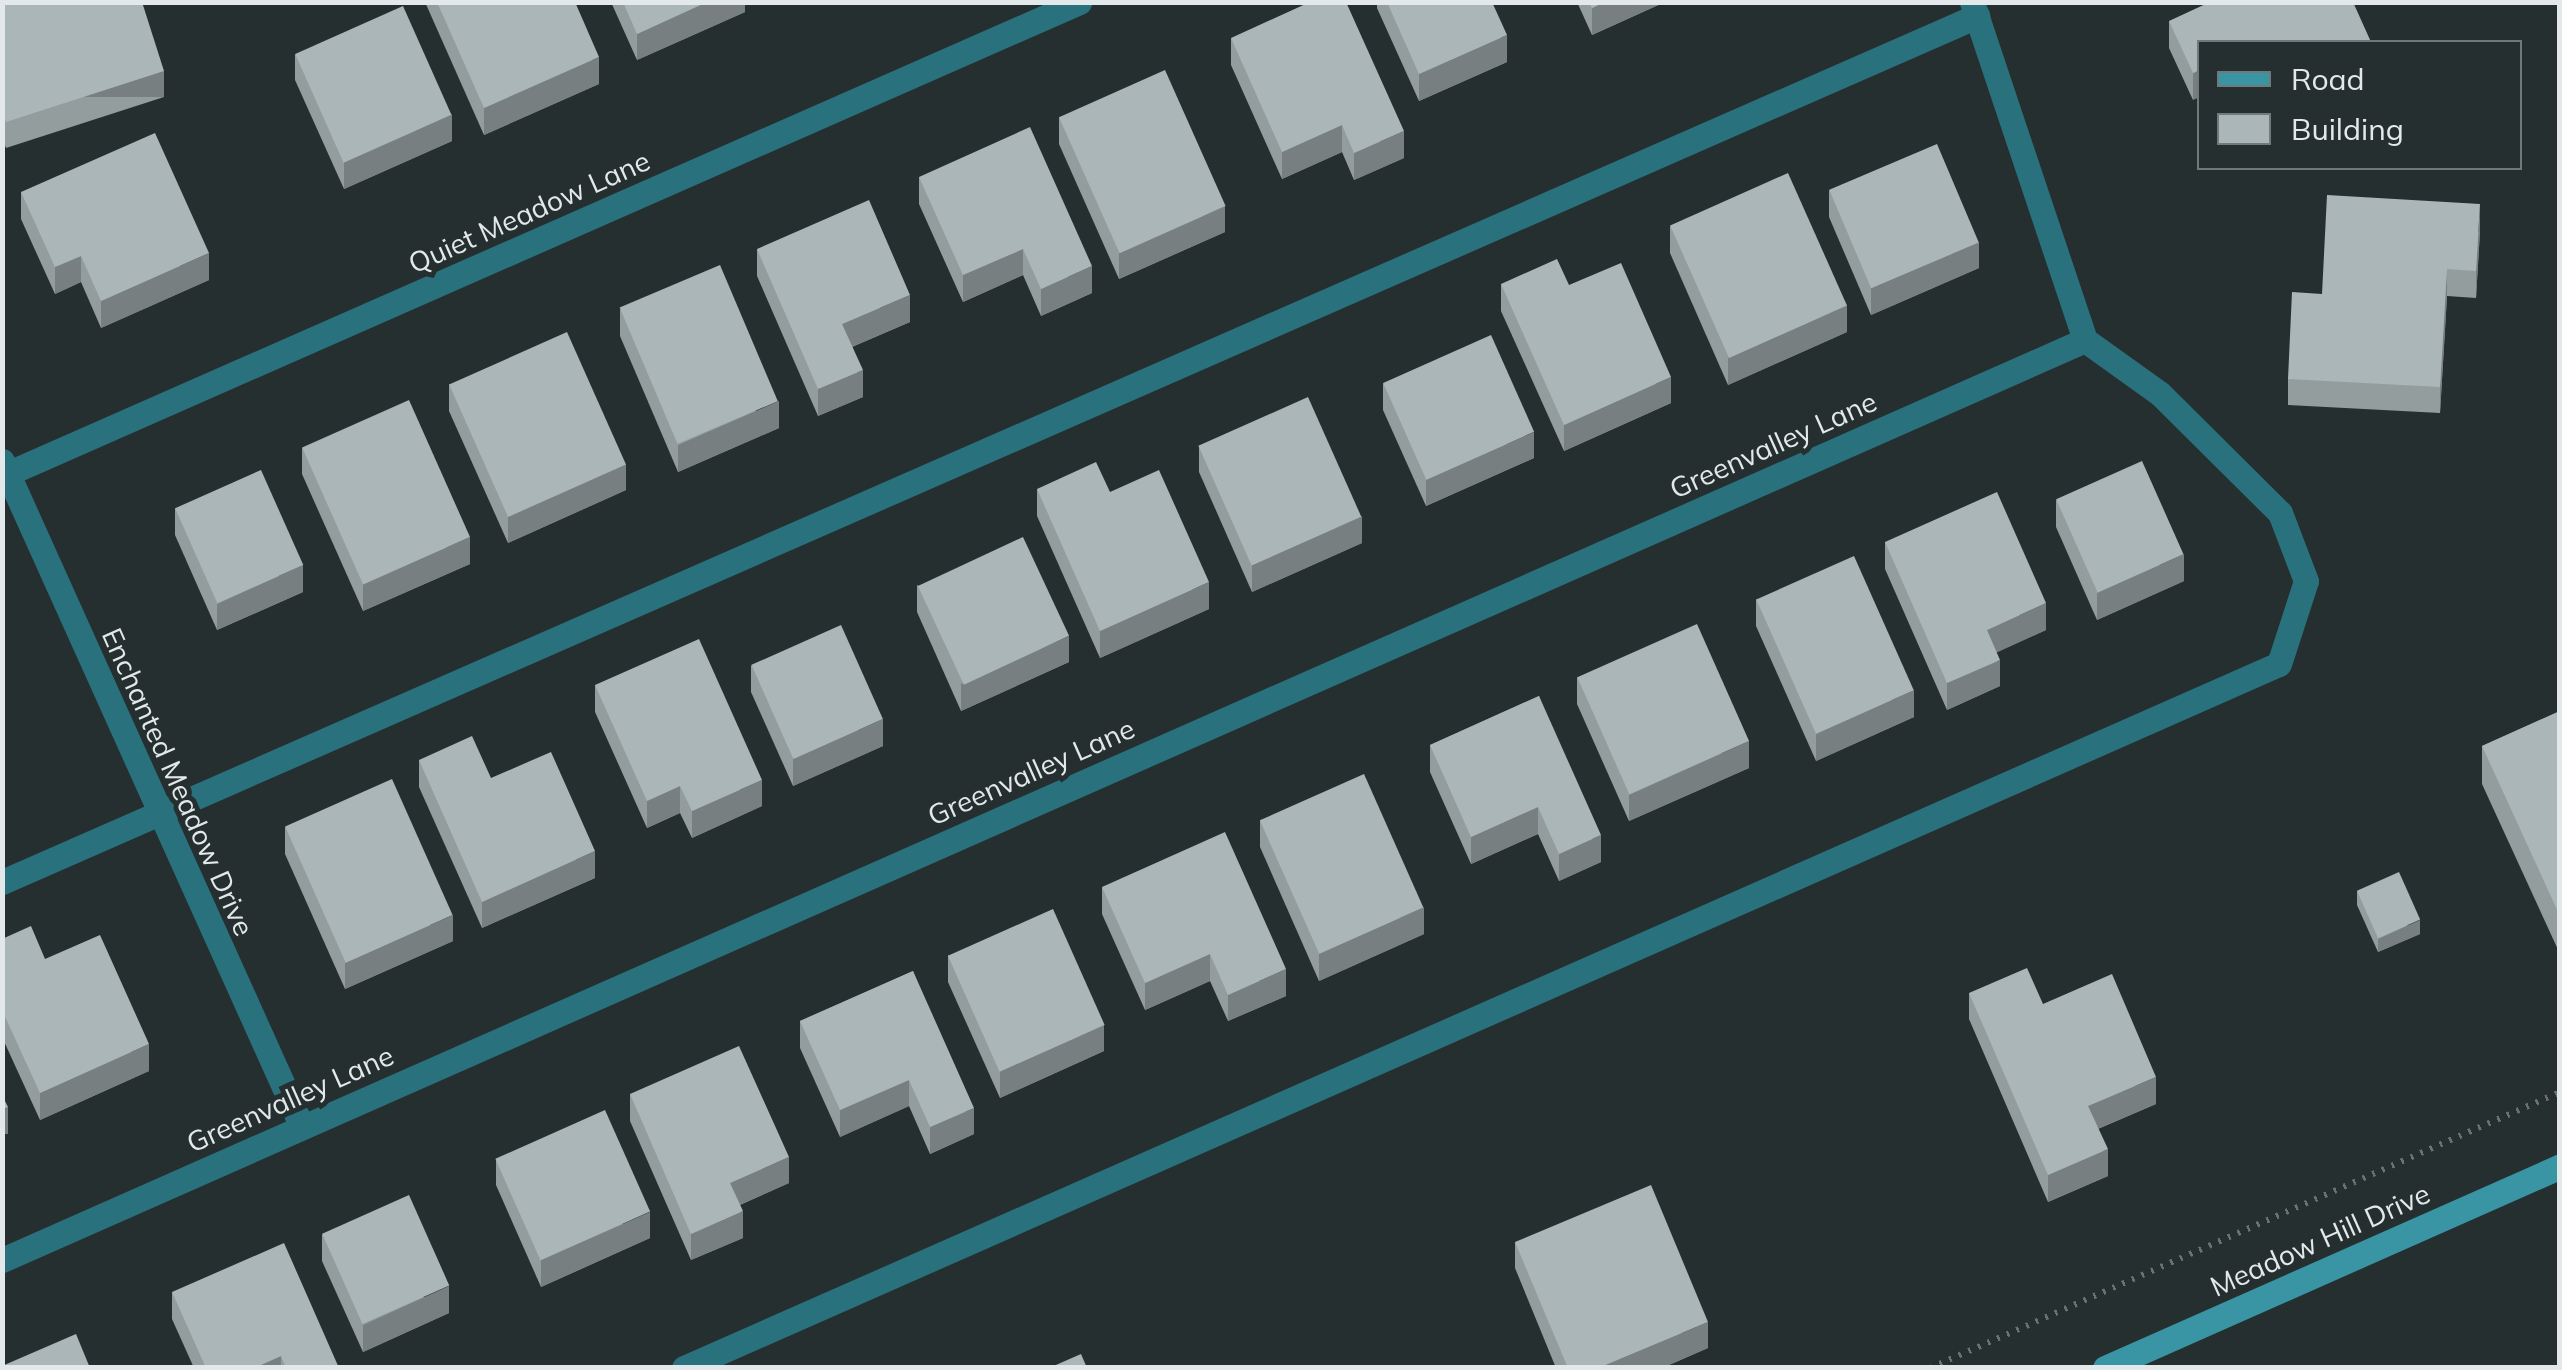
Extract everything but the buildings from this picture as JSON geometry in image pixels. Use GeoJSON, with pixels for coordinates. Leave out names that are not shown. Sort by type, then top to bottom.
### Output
{"type":"FeatureCollection","features":[{"type":"Feature","properties":{"kind":"street","name":"Quiet Meadow Lane"},"geometry":{"type":"LineString","coordinates":[[4,470],[1079,2]]}},
{"type":"Feature","properties":{"kind":"street"},"geometry":{"type":"LineString","coordinates":[[2,882],[1975,9],[2085,340],[2159,393],[2280,513],[2306,581],[2279,664],[684,1368]]}},
{"type":"Feature","properties":{"kind":"street","name":"Greenvalley Lane"},"geometry":{"type":"LineString","coordinates":[[2,1260],[2085,340]]}},
{"type":"Feature","properties":{"kind":"street","name":"Enchanted Meadow Drive"},"geometry":{"type":"LineString","coordinates":[[4,470],[302,1126]]}},
{"type":"Feature","properties":{"kind":"street","name":"Meadow Hill Drive"},"geometry":{"type":"LineString","coordinates":[[2105,1368],[2560,1166]]}},
{"type":"Feature","properties":{"kind":"path"},"geometry":{"type":"LineString","coordinates":[[1930,1368],[2560,1092]]}}]}
